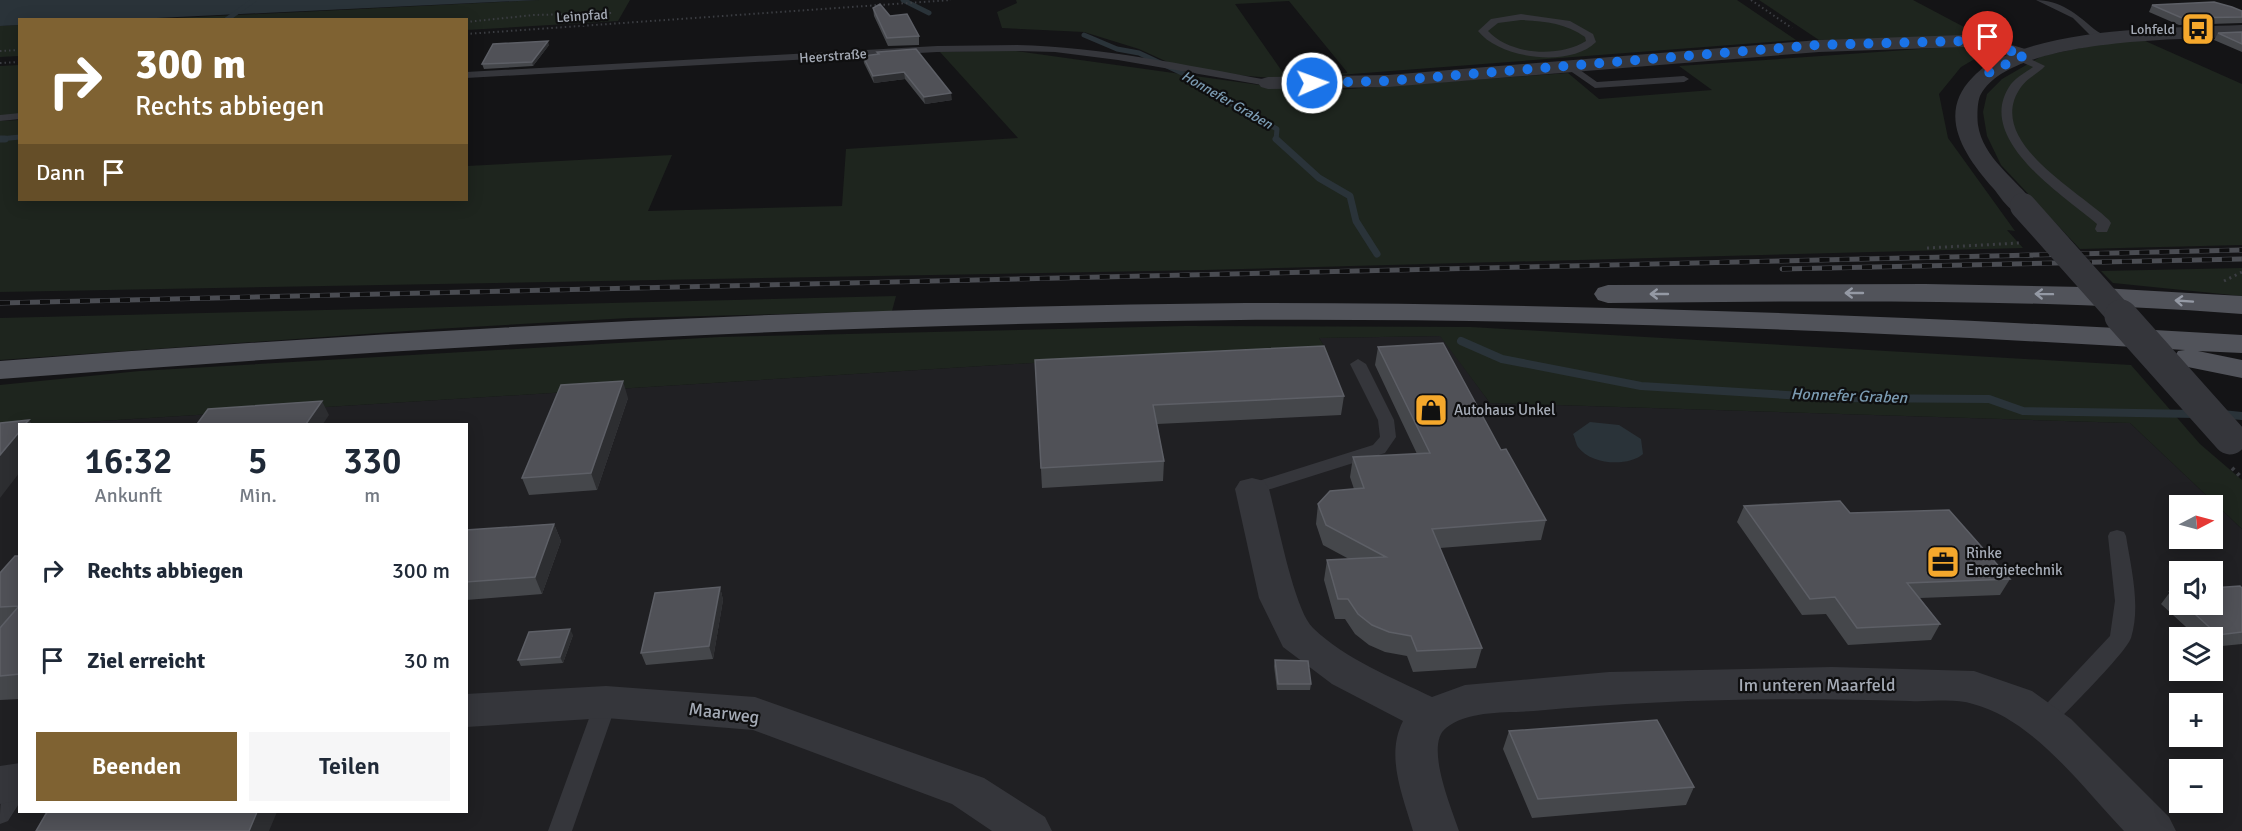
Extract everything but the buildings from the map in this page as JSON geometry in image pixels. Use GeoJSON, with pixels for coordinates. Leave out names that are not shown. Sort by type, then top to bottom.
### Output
{"type":"FeatureCollection","features":[{"type":"Feature","properties":{"kind":"main road"},"geometry":{"type":"LineString","coordinates":[[1257,312],[1544,294],[1913,293],[2102,296],[2242,305]]}},
{"type":"Feature","properties":{"kind":"main road"},"geometry":{"type":"LineString","coordinates":[[0,370],[615,328],[1103,313],[1257,312],[1611,316],[2063,334],[2242,344]]}},
{"type":"Feature","properties":{"kind":"main road"},"geometry":{"type":"LineString","coordinates":[[2063,334],[2242,369]]}},
{"type":"Feature","properties":{"kind":"street"},"geometry":{"type":"LineString","coordinates":[[2236,445],[1993,171],[1973,142],[1966,124],[1965,112],[1970,93],[1993,69],[2022,56],[2048,48],[2105,39],[2242,31]]}},
{"type":"Feature","properties":{"kind":"street"},"geometry":{"type":"LineString","coordinates":[[1268,83],[1388,81],[1567,62],[1818,45],[1963,41],[1986,44],[2022,56]]}},
{"type":"Feature","properties":{"kind":"street"},"geometry":{"type":"LineString","coordinates":[[1252,489],[1278,598],[1297,637],[1346,673],[1431,716],[1418,732],[1416,765],[1436,831]]}},
{"type":"Feature","properties":{"kind":"street","name":"Im unteren Maarfeld"},"geometry":{"type":"LineString","coordinates":[[1431,716],[1466,702],[1610,688],[1832,683],[1974,687],[2017,703],[2056,731],[2153,831]]}},
{"type":"Feature","properties":{"kind":"street","name":"Maarweg"},"geometry":{"type":"LineString","coordinates":[[468,711],[606,702],[755,714],[968,791],[1008,824]]}},
{"type":"Feature","properties":{"kind":"street"},"geometry":{"type":"LineString","coordinates":[[0,784],[18,781]]}},
{"type":"Feature","properties":{"kind":"lane"},"geometry":{"type":"LineString","coordinates":[[2041,0],[2076,16],[2093,33],[2105,39]]}},
{"type":"Feature","properties":{"kind":"lane"},"geometry":{"type":"LineString","coordinates":[[1567,62],[1591,42],[1590,36],[1571,25],[1529,17],[1493,21],[1483,31],[1486,37],[1508,48],[1567,62],[1595,85],[1684,79]]}},
{"type":"Feature","properties":{"kind":"lane","name":"Heerstraße"},"geometry":{"type":"LineString","coordinates":[[468,75],[937,49],[1055,49],[1268,83]]}},
{"type":"Feature","properties":{"kind":"lane"},"geometry":{"type":"LineString","coordinates":[[2022,56],[2040,66],[2015,88],[2008,102],[2008,120],[2017,142],[2050,181],[2104,223],[2103,229]]}},
{"type":"Feature","properties":{"kind":"lane"},"geometry":{"type":"LineString","coordinates":[[0,118],[18,116]]}},
{"type":"Feature","properties":{"kind":"lane"},"geometry":{"type":"LineString","coordinates":[[1252,489],[1379,449],[1388,436],[1386,420],[1358,364]]}},
{"type":"Feature","properties":{"kind":"lane"},"geometry":{"type":"LineString","coordinates":[[2043,722],[2120,639],[2125,623],[2126,607],[2117,536]]}},
{"type":"Feature","properties":{"kind":"lane"},"geometry":{"type":"LineString","coordinates":[[560,831],[606,702]]}},
{"type":"Feature","properties":{"kind":"lane"},"geometry":{"type":"LineString","coordinates":[[0,814],[18,784]]}},
{"type":"Feature","properties":{"kind":"path","name":"Leinpfad"},"geometry":{"type":"LineString","coordinates":[[468,34],[951,0]]}},
{"type":"Feature","properties":{"kind":"path"},"geometry":{"type":"LineString","coordinates":[[1751,0],[1818,45]]}},
{"type":"Feature","properties":{"kind":"path"},"geometry":{"type":"LineString","coordinates":[[468,22],[534,15],[613,13]]}},
{"type":"Feature","properties":{"kind":"path"},"geometry":{"type":"LineString","coordinates":[[0,51],[18,50]]}},
{"type":"Feature","properties":{"kind":"path"},"geometry":{"type":"LineString","coordinates":[[0,63],[18,62]]}},
{"type":"Feature","properties":{"kind":"path"},"geometry":{"type":"LineString","coordinates":[[1928,248],[2021,243]]}},
{"type":"Feature","properties":{"kind":"path"},"geometry":{"type":"LineString","coordinates":[[2224,281],[2242,272]]}},
{"type":"Feature","properties":{"kind":"shaded area"},"geometry":{"type":"Polygon","coordinates":[[[0,0],[539,0],[157,18],[18,18],[18,25],[0,26],[0,0]]]}},
{"type":"Feature","properties":{"kind":"shaded area"},"geometry":{"type":"Polygon","coordinates":[[[539,0],[630,0],[618,21],[468,30],[468,18],[176,18],[539,0]]]}},
{"type":"Feature","properties":{"kind":"shaded area"},"geometry":{"type":"Polygon","coordinates":[[[1016,0],[1737,0],[1796,40],[1286,79],[1236,75],[1174,65],[1139,49],[1084,32],[1002,28],[997,12],[1017,3],[1016,0]],[[1289,1],[1235,4],[1286,77],[1347,72],[1289,1]]]}},
{"type":"Feature","properties":{"kind":"shaded area"},"geometry":{"type":"Polygon","coordinates":[[[1759,0],[1913,0],[1981,36],[1819,40],[1759,0]]]}},
{"type":"Feature","properties":{"kind":"shaded area"},"geometry":{"type":"Polygon","coordinates":[[[18,25],[18,56],[0,57],[0,26],[18,25]]]}},
{"type":"Feature","properties":{"kind":"shaded area"},"geometry":{"type":"Polygon","coordinates":[[[2143,40],[2242,84],[2242,245],[2080,249],[2001,165],[1987,136],[1983,112],[1987,94],[2002,79],[2042,56],[2109,42],[2143,40]]]}},
{"type":"Feature","properties":{"kind":"shaded area"},"geometry":{"type":"Polygon","coordinates":[[[1977,45],[1990,50],[1961,67],[1939,94],[1948,138],[2015,231],[2007,230],[2023,248],[1204,270],[0,292],[0,121],[18,120],[18,201],[468,201],[468,166],[672,155],[648,211],[842,206],[846,149],[1018,138],[940,52],[1009,50],[1309,92],[1568,73],[1599,99],[1712,90],[1679,66],[1977,45]]]}},
{"type":"Feature","properties":{"kind":"shaded area"},"geometry":{"type":"Polygon","coordinates":[[[18,65],[18,115],[0,117],[0,66],[18,65]]]}},
{"type":"Feature","properties":{"kind":"shaded area"},"geometry":{"type":"Polygon","coordinates":[[[2242,268],[2242,296],[2113,283],[2101,271],[2242,268]]]}},
{"type":"Feature","properties":{"kind":"shaded area"},"geometry":{"type":"Polygon","coordinates":[[[896,296],[892,311],[629,318],[435,329],[0,360],[0,318],[896,296]]]}},
{"type":"Feature","properties":{"kind":"shaded area"},"geometry":{"type":"Polygon","coordinates":[[[1185,326],[1471,327],[2131,365],[2200,444],[2242,480],[2242,529],[2223,511],[2223,495],[2206,495],[2130,423],[1490,403],[1440,336],[1319,338],[1328,352],[1224,351],[69,423],[18,423],[0,428],[0,385],[140,371],[719,337],[1185,326]]]}},
{"type":"Feature","properties":{"kind":"shaded area"},"geometry":{"type":"Polygon","coordinates":[[[1441,336],[1490,403],[2130,423],[2206,495],[2169,495],[2169,549],[2223,549],[2223,511],[2242,529],[2242,831],[0,831],[0,428],[18,427],[18,813],[468,813],[468,423],[69,423],[1224,351],[1327,351],[1319,338],[1441,336]]]}},
{"type":"Feature","properties":{"kind":"shaded area"},"geometry":{"type":"Polygon","coordinates":[[[1590,422],[1619,425],[1641,439],[1643,454],[1628,461],[1619,462],[1592,458],[1578,447],[1573,434],[1590,422]]]}},
{"type":"Feature","properties":{"kind":"waterway"},"geometry":{"type":"LineString","coordinates":[[229,18],[254,0]]}},
{"type":"Feature","properties":{"kind":"waterway","name":"Honnefer Graben"},"geometry":{"type":"LineString","coordinates":[[903,0],[929,13]]}},
{"type":"Feature","properties":{"kind":"waterway","name":"Honnefer Graben"},"geometry":{"type":"LineString","coordinates":[[1084,35],[1117,49],[1139,53],[1184,74],[1219,97],[1277,129],[1276,139]]}},
{"type":"Feature","properties":{"kind":"waterway"},"geometry":{"type":"LineString","coordinates":[[5,139],[0,139],[18,137]]}},
{"type":"Feature","properties":{"kind":"waterway","name":"Honnefer Graben"},"geometry":{"type":"LineString","coordinates":[[1276,139],[1319,178],[1350,196],[1356,221],[1377,254]]}},
{"type":"Feature","properties":{"kind":"waterway","name":"Honnefer Graben"},"geometry":{"type":"LineString","coordinates":[[1461,341],[1502,359],[1641,386],[1837,398],[1989,399],[2023,411],[2197,414]]}},
{"type":"Feature","properties":{"kind":"waterway","name":"Honnefer Graben"},"geometry":{"type":"LineString","coordinates":[[2222,414],[2242,416]]}},
{"type":"Feature","properties":{"kind":"railway"},"geometry":{"type":"LineString","coordinates":[[0,303],[2242,250]]}},
{"type":"Feature","properties":{"kind":"railway"},"geometry":{"type":"LineString","coordinates":[[1782,269],[2242,259]]}},
{"type":"Feature","properties":{"kind":"place","name":"Lohfeld"},"geometry":{"type":"Point","coordinates":[2198,29]}},
{"type":"Feature","properties":{"kind":"place","name":"Autohaus Unkel"},"geometry":{"type":"Point","coordinates":[1431,410]}},
{"type":"Feature","properties":{"kind":"place","name":"Rinke Energietechnik"},"geometry":{"type":"Point","coordinates":[1943,562]}},
{"type":"Feature","properties":{"kind":"route"},"geometry":{"type":"LineString","coordinates":[[1312,83],[1388,81],[1818,45],[1963,41],[1978,42],[2025,55],[2002,64],[1988,73]]}}]}
